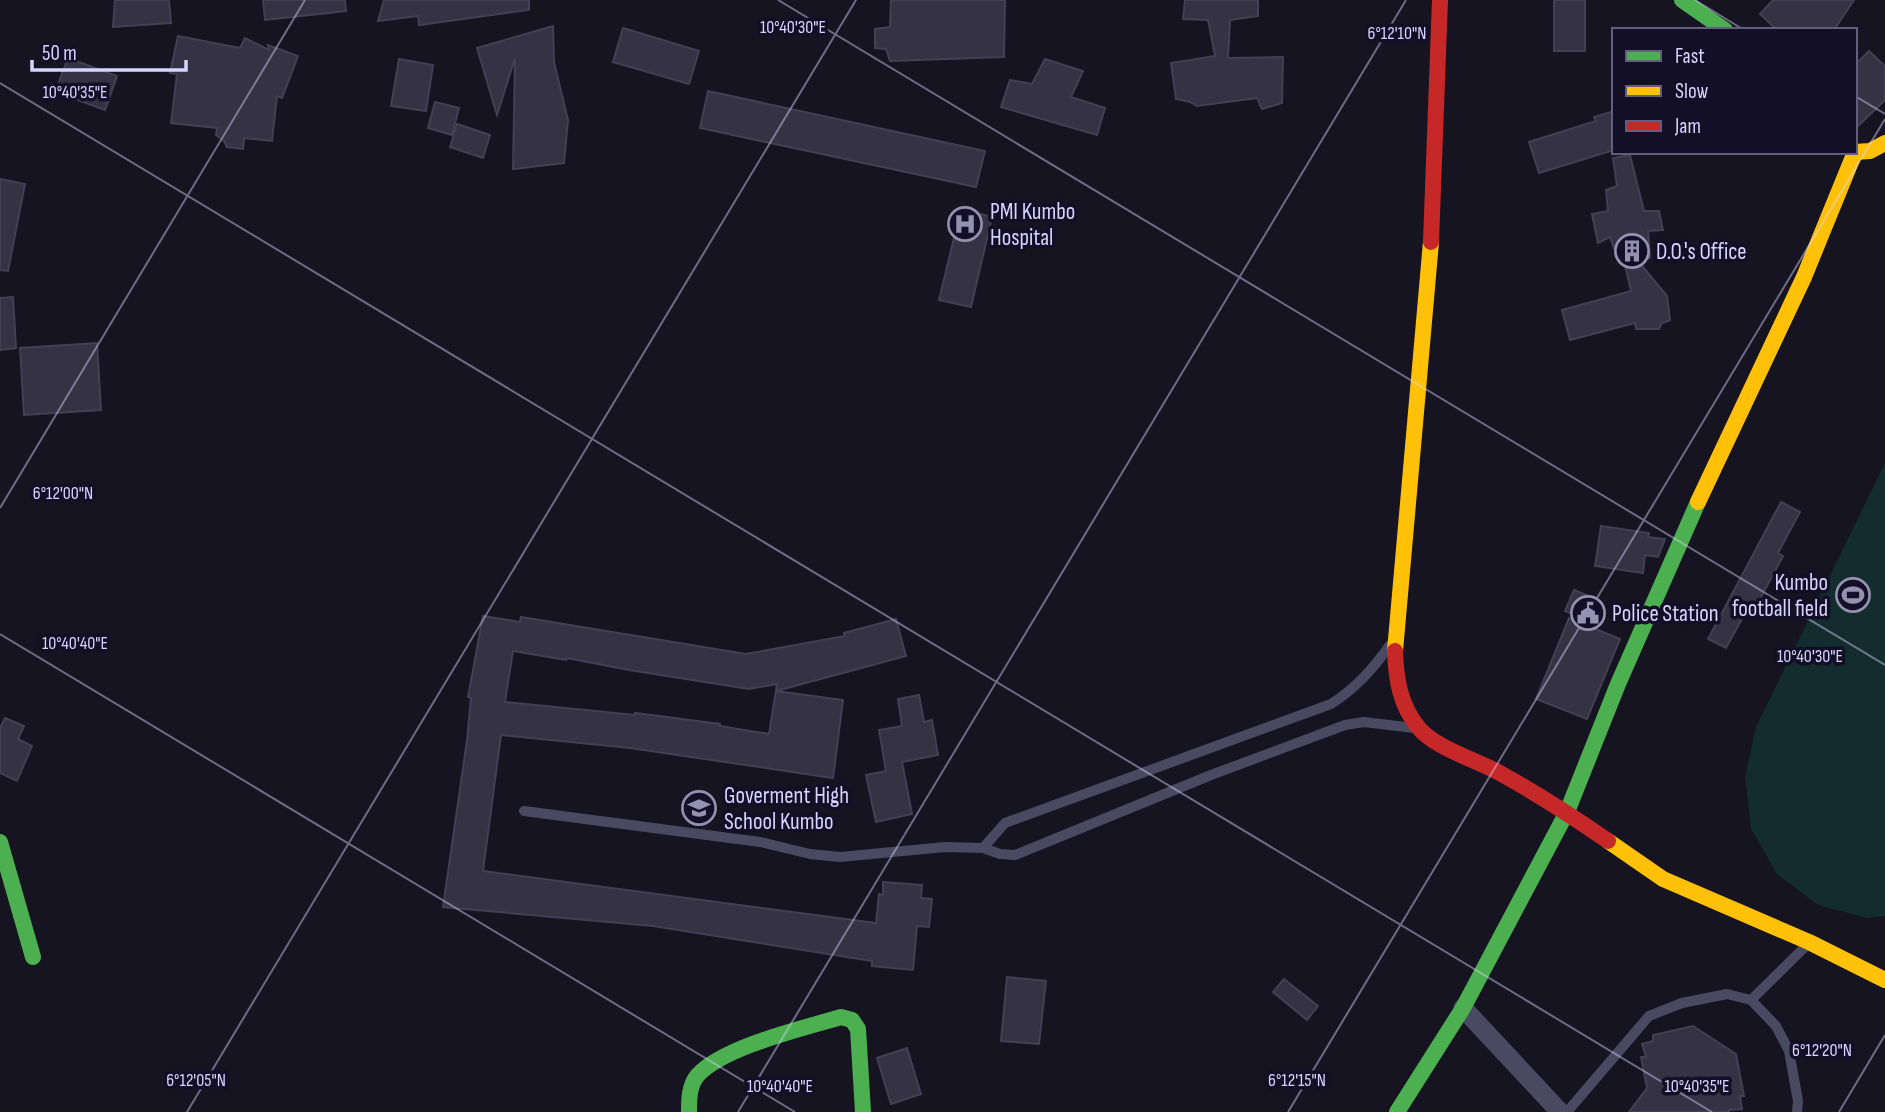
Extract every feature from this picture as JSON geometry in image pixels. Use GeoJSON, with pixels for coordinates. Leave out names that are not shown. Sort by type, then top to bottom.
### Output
{"type":"FeatureCollection","features":[{"type":"Feature","properties":{"kind":"street"},"geometry":{"type":"LineString","coordinates":[[1440,0],[1430,262],[1404,568],[1395,639],[1396,679],[1404,704],[1419,729],[1436,741],[1567,812],[1663,879],[1809,942],[1885,981]]}},
{"type":"Feature","properties":{"kind":"street"},"geometry":{"type":"LineString","coordinates":[[1682,0],[1722,28]]}},
{"type":"Feature","properties":{"kind":"street"},"geometry":{"type":"LineString","coordinates":[[1857,152],[1870,151],[1885,144]]}},
{"type":"Feature","properties":{"kind":"street"},"geometry":{"type":"LineString","coordinates":[[1397,1112],[1463,1008],[1567,812],[1618,684],[1703,491],[1819,243],[1854,154]]}},
{"type":"Feature","properties":{"kind":"street"},"geometry":{"type":"LineString","coordinates":[[0,842],[33,957]]}},
{"type":"Feature","properties":{"kind":"street"},"geometry":{"type":"LineString","coordinates":[[1463,1008],[1540,1105],[1560,1112]]}},
{"type":"Feature","properties":{"kind":"street"},"geometry":{"type":"LineString","coordinates":[[690,1112],[689,1095],[696,1077],[712,1064],[773,1039],[841,1017],[855,1021],[858,1029],[863,1112]]}},
{"type":"Feature","properties":{"kind":"lane"},"geometry":{"type":"LineString","coordinates":[[983,848],[1005,823],[1331,704],[1349,693],[1368,675],[1395,639]]}},
{"type":"Feature","properties":{"kind":"lane"},"geometry":{"type":"LineString","coordinates":[[524,811],[760,842],[810,854],[840,857],[945,847],[983,848],[1000,854],[1015,855],[1211,775],[1345,725],[1364,722],[1419,729]]}},
{"type":"Feature","properties":{"kind":"lane"},"geometry":{"type":"LineString","coordinates":[[1751,1000],[1809,942]]}},
{"type":"Feature","properties":{"kind":"lane"},"geometry":{"type":"LineString","coordinates":[[1567,1112],[1649,1016],[1682,1003],[1727,994],[1751,1000],[1776,1027],[1789,1051],[1798,1101],[1797,1112]]}},
{"type":"Feature","properties":{"kind":"green space","name":"Kumbo football field"},"geometry":{"type":"Polygon","coordinates":[[[1885,463],[1885,916],[1868,918],[1818,905],[1777,874],[1751,829],[1745,777],[1756,727],[1885,463]]]}},
{"type":"Feature","properties":{"kind":"building"},"geometry":{"type":"Polygon","coordinates":[[[115,0],[169,0],[171,23],[113,27],[115,0]]]}},
{"type":"Feature","properties":{"kind":"building"},"geometry":{"type":"Polygon","coordinates":[[[263,0],[345,0],[346,11],[265,20],[263,0]]]}},
{"type":"Feature","properties":{"kind":"building"},"geometry":{"type":"Polygon","coordinates":[[[384,0],[529,0],[529,10],[419,25],[418,16],[378,21],[384,0]]]}},
{"type":"Feature","properties":{"kind":"building"},"geometry":{"type":"Polygon","coordinates":[[[891,0],[1005,0],[1004,57],[890,61],[886,49],[875,48],[875,29],[890,27],[891,0]]]}},
{"type":"Feature","properties":{"kind":"building"},"geometry":{"type":"Polygon","coordinates":[[[1185,0],[1258,0],[1258,16],[1230,20],[1228,58],[1283,57],[1282,103],[1262,109],[1257,98],[1197,106],[1176,99],[1171,63],[1215,56],[1208,20],[1183,19],[1185,0]]]}},
{"type":"Feature","properties":{"kind":"building"},"geometry":{"type":"Polygon","coordinates":[[[1554,0],[1585,0],[1585,51],[1554,51],[1554,0]]]}},
{"type":"Feature","properties":{"kind":"building"},"geometry":{"type":"Polygon","coordinates":[[[1773,0],[1854,0],[1835,28],[1775,28],[1760,14],[1773,0]]]}},
{"type":"Feature","properties":{"kind":"building"},"geometry":{"type":"Polygon","coordinates":[[[553,26],[554,62],[568,120],[564,163],[513,169],[515,58],[497,115],[477,48],[553,26]]]}},
{"type":"Feature","properties":{"kind":"building"},"geometry":{"type":"Polygon","coordinates":[[[623,28],[699,51],[689,84],[613,62],[623,28]]]}},
{"type":"Feature","properties":{"kind":"building"},"geometry":{"type":"Polygon","coordinates":[[[178,36],[240,48],[245,38],[269,50],[268,45],[298,56],[282,98],[277,96],[272,141],[244,138],[243,149],[227,147],[216,135],[217,128],[171,123],[177,74],[170,73],[178,36]]]}},
{"type":"Feature","properties":{"kind":"building"},"geometry":{"type":"Polygon","coordinates":[[[1869,51],[1885,66],[1885,100],[1857,127],[1857,63],[1869,51]]]}},
{"type":"Feature","properties":{"kind":"building"},"geometry":{"type":"Polygon","coordinates":[[[68,58],[117,76],[105,110],[55,92],[68,58]]]}},
{"type":"Feature","properties":{"kind":"building"},"geometry":{"type":"Polygon","coordinates":[[[399,59],[433,65],[426,111],[391,106],[399,59]]]}},
{"type":"Feature","properties":{"kind":"building"},"geometry":{"type":"Polygon","coordinates":[[[1045,59],[1083,71],[1071,97],[1105,108],[1097,135],[1001,107],[1010,80],[1032,84],[1045,59]]]}},
{"type":"Feature","properties":{"kind":"building"},"geometry":{"type":"Polygon","coordinates":[[[708,91],[985,151],[976,187],[700,128],[708,91]]]}},
{"type":"Feature","properties":{"kind":"building"},"geometry":{"type":"Polygon","coordinates":[[[435,102],[459,108],[452,135],[428,128],[435,102]]]}},
{"type":"Feature","properties":{"kind":"building"},"geometry":{"type":"Polygon","coordinates":[[[1612,112],[1612,151],[1539,173],[1529,142],[1596,121],[1594,117],[1612,112]]]}},
{"type":"Feature","properties":{"kind":"building"},"geometry":{"type":"Polygon","coordinates":[[[457,124],[490,135],[483,158],[450,147],[457,124]]]}},
{"type":"Feature","properties":{"kind":"building","name":"D.O.'s Office"},"geometry":{"type":"Polygon","coordinates":[[[1630,155],[1644,211],[1659,211],[1663,230],[1648,231],[1650,258],[1638,261],[1667,296],[1670,320],[1662,323],[1659,329],[1636,329],[1635,323],[1570,340],[1562,310],[1631,291],[1624,261],[1619,262],[1610,237],[1598,243],[1592,214],[1608,211],[1606,190],[1617,186],[1613,158],[1630,155]]]}},
{"type":"Feature","properties":{"kind":"building"},"geometry":{"type":"Polygon","coordinates":[[[0,179],[25,184],[8,271],[0,270],[0,179]]]}},
{"type":"Feature","properties":{"kind":"building"},"geometry":{"type":"Polygon","coordinates":[[[961,209],[992,217],[971,307],[939,300],[961,209]]]}},
{"type":"Feature","properties":{"kind":"building"},"geometry":{"type":"Polygon","coordinates":[[[13,297],[16,348],[0,350],[0,298],[13,297]]]}},
{"type":"Feature","properties":{"kind":"building"},"geometry":{"type":"Polygon","coordinates":[[[97,343],[101,410],[24,415],[20,348],[97,343]]]}},
{"type":"Feature","properties":{"kind":"building"},"geometry":{"type":"Polygon","coordinates":[[[1781,502],[1800,512],[1778,553],[1783,556],[1753,612],[1748,608],[1726,648],[1708,639],[1781,502]]]}},
{"type":"Feature","properties":{"kind":"building"},"geometry":{"type":"Polygon","coordinates":[[[1601,526],[1649,533],[1648,537],[1665,539],[1658,557],[1645,555],[1643,573],[1595,566],[1601,526]]]}},
{"type":"Feature","properties":{"kind":"building"},"geometry":{"type":"Polygon","coordinates":[[[1574,590],[1589,596],[1580,617],[1565,611],[1574,590]]]}},
{"type":"Feature","properties":{"kind":"building"},"geometry":{"type":"Polygon","coordinates":[[[483,616],[520,622],[521,617],[746,654],[845,636],[844,633],[896,619],[906,656],[776,691],[843,700],[833,778],[630,748],[501,735],[483,871],[876,923],[879,894],[883,895],[883,882],[922,885],[921,898],[932,899],[929,927],[917,926],[913,970],[872,966],[872,961],[653,926],[443,907],[467,740],[471,698],[468,697],[483,616]],[[513,651],[505,702],[635,713],[720,724],[769,734],[777,684],[749,689],[567,658],[566,660],[513,651]]]}},
{"type":"Feature","properties":{"kind":"building"},"geometry":{"type":"Polygon","coordinates":[[[1569,618],[1620,639],[1587,719],[1536,699],[1569,618]]]}},
{"type":"Feature","properties":{"kind":"building"},"geometry":{"type":"Polygon","coordinates":[[[919,695],[924,722],[932,720],[938,755],[902,762],[912,814],[876,822],[866,775],[886,771],[879,730],[902,726],[898,699],[919,695]]]}},
{"type":"Feature","properties":{"kind":"building"},"geometry":{"type":"Polygon","coordinates":[[[5,718],[24,726],[18,739],[32,746],[17,781],[0,773],[0,728],[5,718]]]}},
{"type":"Feature","properties":{"kind":"building"},"geometry":{"type":"Polygon","coordinates":[[[1007,977],[1046,981],[1039,1044],[1001,1041],[1007,977]]]}},
{"type":"Feature","properties":{"kind":"building"},"geometry":{"type":"Polygon","coordinates":[[[1284,979],[1318,1006],[1307,1020],[1273,992],[1284,979]]]}},
{"type":"Feature","properties":{"kind":"building"},"geometry":{"type":"Polygon","coordinates":[[[1693,1026],[1736,1054],[1744,1096],[1740,1096],[1742,1109],[1729,1112],[1629,1112],[1647,1088],[1641,1057],[1646,1057],[1642,1044],[1653,1041],[1653,1035],[1693,1026]]]}},
{"type":"Feature","properties":{"kind":"building"},"geometry":{"type":"Polygon","coordinates":[[[907,1048],[921,1094],[891,1104],[877,1058],[907,1048]]]}},
{"type":"Feature","properties":{"kind":"traffic: fast"},"geometry":{"type":"LineString","coordinates":[[1682,0],[1722,28]]}},
{"type":"Feature","properties":{"kind":"traffic: fast"},"geometry":{"type":"LineString","coordinates":[[1397,1112],[1463,1008],[1567,812],[1618,684],[1698,502]]}},
{"type":"Feature","properties":{"kind":"traffic: fast"},"geometry":{"type":"LineString","coordinates":[[0,842],[33,957]]}},
{"type":"Feature","properties":{"kind":"traffic: fast"},"geometry":{"type":"LineString","coordinates":[[689,1112],[692,1084],[709,1066],[744,1047],[841,1017],[852,1020],[858,1029],[863,1112]]}},
{"type":"Feature","properties":{"kind":"traffic: slow"},"geometry":{"type":"LineString","coordinates":[[1857,152],[1870,151],[1885,143]]}},
{"type":"Feature","properties":{"kind":"traffic: slow"},"geometry":{"type":"LineString","coordinates":[[1698,502],[1804,277],[1854,154]]}},
{"type":"Feature","properties":{"kind":"traffic: slow"},"geometry":{"type":"LineString","coordinates":[[1395,651],[1431,242]]}},
{"type":"Feature","properties":{"kind":"traffic: slow"},"geometry":{"type":"LineString","coordinates":[[1608,841],[1663,879],[1809,942],[1885,980]]}},
{"type":"Feature","properties":{"kind":"traffic: jam"},"geometry":{"type":"LineString","coordinates":[[1431,242],[1440,0]]}},
{"type":"Feature","properties":{"kind":"traffic: jam"},"geometry":{"type":"LineString","coordinates":[[1395,651],[1403,701],[1412,719],[1425,734],[1444,747],[1526,788],[1608,841]]}},
{"type":"Feature","properties":{"kind":"place","name":"PMI Kumbo Hospital"},"geometry":{"type":"Point","coordinates":[965,224]}},
{"type":"Feature","properties":{"kind":"place","name":"D.O.'s Office"},"geometry":{"type":"Point","coordinates":[1632,251]}},
{"type":"Feature","properties":{"kind":"place","name":"Kumbo football field"},"geometry":{"type":"Point","coordinates":[1853,595]}},
{"type":"Feature","properties":{"kind":"place","name":"Police Station"},"geometry":{"type":"Point","coordinates":[1588,613]}},
{"type":"Feature","properties":{"kind":"place","name":"Goverment High School Kumbo"},"geometry":{"type":"Point","coordinates":[699,808]}}]}
